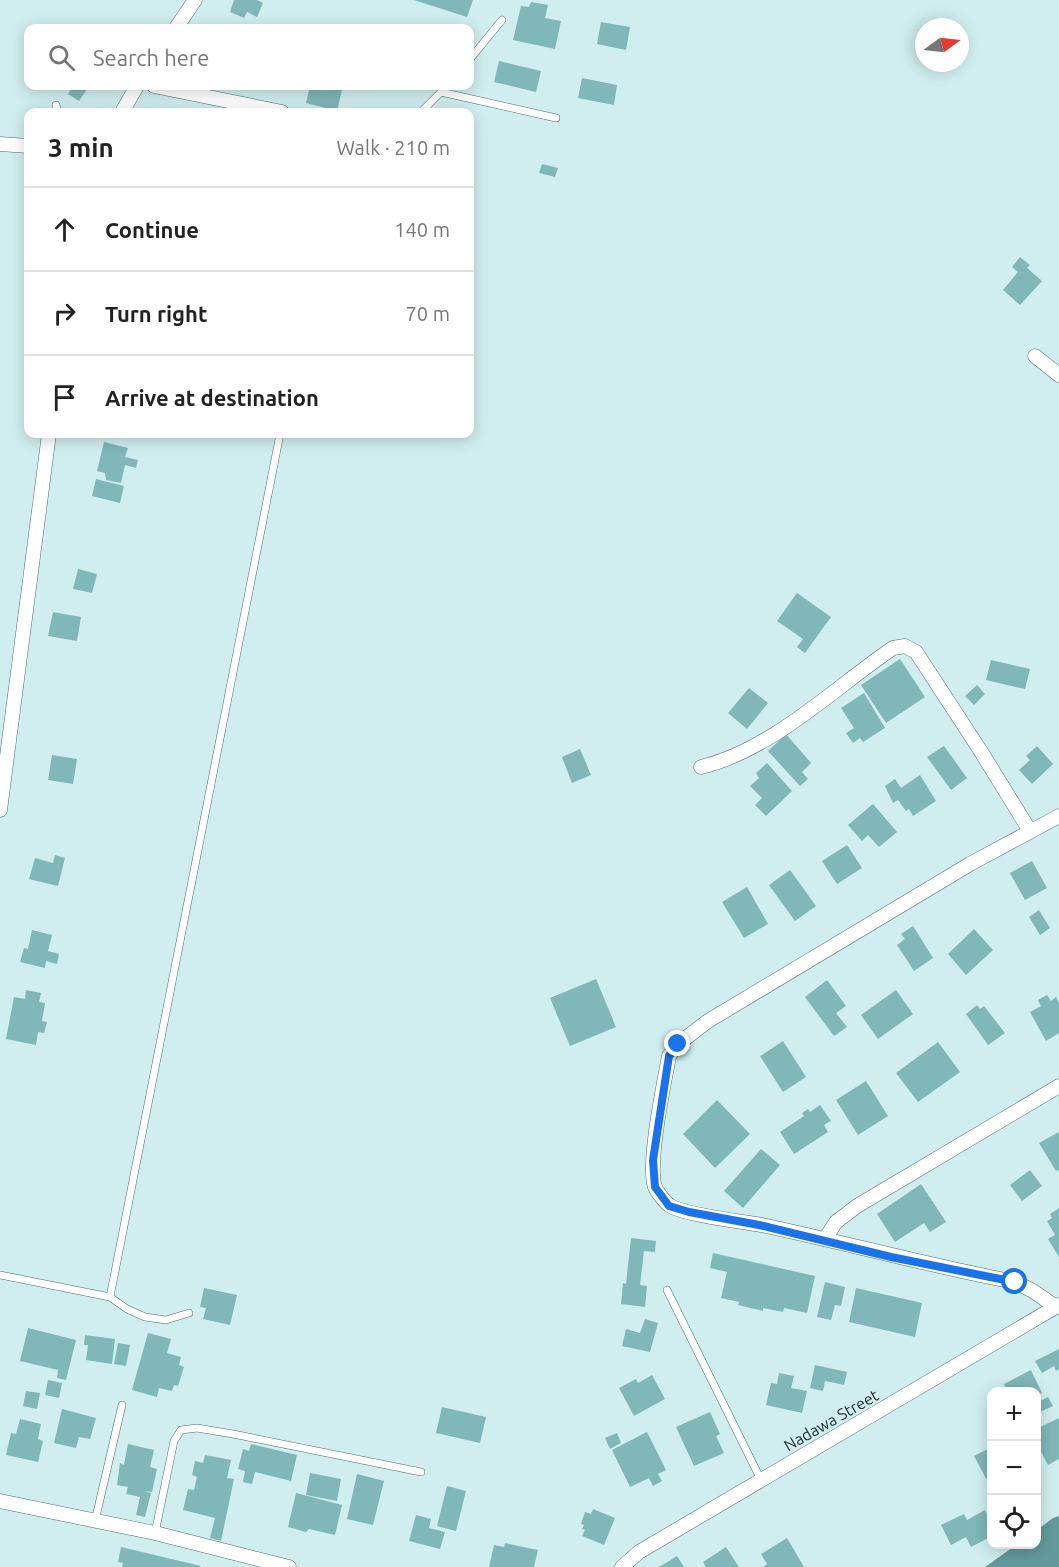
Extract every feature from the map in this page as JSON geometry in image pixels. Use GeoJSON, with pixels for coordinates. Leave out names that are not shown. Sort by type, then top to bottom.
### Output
{"type":"FeatureCollection","features":[{"type":"Feature","properties":{"kind":"street"},"geometry":{"type":"LineString","coordinates":[[179,24],[195,0]]}},
{"type":"Feature","properties":{"kind":"street"},"geometry":{"type":"LineString","coordinates":[[124,108],[135,90]]}},
{"type":"Feature","properties":{"kind":"street"},"geometry":{"type":"LineString","coordinates":[[174,90],[262,108]]}},
{"type":"Feature","properties":{"kind":"street"},"geometry":{"type":"LineString","coordinates":[[0,144],[24,146]]}},
{"type":"Feature","properties":{"kind":"street"},"geometry":{"type":"LineString","coordinates":[[1035,356],[1059,375]]}},
{"type":"Feature","properties":{"kind":"street"},"geometry":{"type":"LineString","coordinates":[[0,810],[48,438]]}},
{"type":"Feature","properties":{"kind":"street"},"geometry":{"type":"LineString","coordinates":[[701,767],[721,762],[772,736],[893,648],[905,646],[916,652],[1030,831]]}},
{"type":"Feature","properties":{"kind":"street"},"geometry":{"type":"LineString","coordinates":[[1057,1306],[1015,1282],[891,1257],[825,1239],[669,1206],[655,1187],[653,1160],[669,1056],[678,1044],[708,1021],[970,864],[1059,816]]}},
{"type":"Feature","properties":{"kind":"street"},"geometry":{"type":"LineString","coordinates":[[825,1239],[836,1222],[857,1206],[1059,1086]]}},
{"type":"Feature","properties":{"kind":"street","name":"Nadawa Street"},"geometry":{"type":"LineString","coordinates":[[622,1567],[639,1552],[1057,1306]]}},
{"type":"Feature","properties":{"kind":"street"},"geometry":{"type":"LineString","coordinates":[[0,1501],[155,1533],[290,1567]]}},
{"type":"Feature","properties":{"kind":"lane"},"geometry":{"type":"LineString","coordinates":[[474,54],[502,20]]}},
{"type":"Feature","properties":{"kind":"lane"},"geometry":{"type":"LineString","coordinates":[[425,108],[441,92],[556,118]]}},
{"type":"Feature","properties":{"kind":"lane"},"geometry":{"type":"LineString","coordinates":[[110,1296],[279,438]]}},
{"type":"Feature","properties":{"kind":"lane"},"geometry":{"type":"LineString","coordinates":[[0,1275],[110,1296],[127,1309],[146,1317],[166,1320],[189,1313]]}},
{"type":"Feature","properties":{"kind":"lane"},"geometry":{"type":"LineString","coordinates":[[667,1290],[761,1480]]}},
{"type":"Feature","properties":{"kind":"lane"},"geometry":{"type":"LineString","coordinates":[[95,1521],[122,1405]]}},
{"type":"Feature","properties":{"kind":"lane"},"geometry":{"type":"LineString","coordinates":[[155,1533],[174,1441],[181,1430],[197,1428],[215,1431],[421,1472]]}},
{"type":"Feature","properties":{"kind":"water"},"geometry":{"type":"Polygon","coordinates":[[[1059,1516],[1059,1567],[985,1567],[1010,1549],[1041,1549],[1041,1527],[1059,1516]]]}},
{"type":"Feature","properties":{"kind":"building"},"geometry":{"type":"Polygon","coordinates":[[[234,0],[257,0],[263,3],[257,17],[247,12],[244,18],[230,12],[234,0]]]}},
{"type":"Feature","properties":{"kind":"building"},"geometry":{"type":"Polygon","coordinates":[[[414,0],[473,0],[467,17],[414,0]]]}},
{"type":"Feature","properties":{"kind":"building"},"geometry":{"type":"Polygon","coordinates":[[[531,2],[548,5],[545,18],[561,21],[555,49],[513,40],[521,6],[529,7],[531,2]]]}},
{"type":"Feature","properties":{"kind":"building"},"geometry":{"type":"Polygon","coordinates":[[[601,22],[630,27],[626,50],[597,44],[601,22]]]}},
{"type":"Feature","properties":{"kind":"building"},"geometry":{"type":"Polygon","coordinates":[[[499,61],[541,71],[536,92],[494,82],[499,61]]]}},
{"type":"Feature","properties":{"kind":"building"},"geometry":{"type":"Polygon","coordinates":[[[582,78],[617,85],[614,105],[578,98],[582,78]]]}},
{"type":"Feature","properties":{"kind":"building"},"geometry":{"type":"Polygon","coordinates":[[[70,90],[86,90],[79,101],[68,94],[70,90]]]}},
{"type":"Feature","properties":{"kind":"building"},"geometry":{"type":"Polygon","coordinates":[[[309,90],[342,90],[338,108],[325,108],[306,103],[309,90]]]}},
{"type":"Feature","properties":{"kind":"building"},"geometry":{"type":"Polygon","coordinates":[[[542,164],[558,168],[555,177],[539,173],[542,164]]]}},
{"type":"Feature","properties":{"kind":"building"},"geometry":{"type":"Polygon","coordinates":[[[1020,257],[1030,265],[1027,268],[1042,281],[1020,305],[1003,290],[1018,272],[1012,267],[1020,257]]]}},
{"type":"Feature","properties":{"kind":"building"},"geometry":{"type":"Polygon","coordinates":[[[104,442],[128,448],[125,457],[138,460],[136,468],[125,465],[121,483],[106,480],[105,473],[97,471],[104,442]]]}},
{"type":"Feature","properties":{"kind":"building"},"geometry":{"type":"Polygon","coordinates":[[[96,479],[124,486],[120,503],[92,496],[96,479]]]}},
{"type":"Feature","properties":{"kind":"building"},"geometry":{"type":"Polygon","coordinates":[[[78,569],[97,574],[92,593],[73,589],[78,569]]]}},
{"type":"Feature","properties":{"kind":"building"},"geometry":{"type":"Polygon","coordinates":[[[797,593],[831,617],[805,653],[797,647],[803,639],[777,621],[797,593]]]}},
{"type":"Feature","properties":{"kind":"building"},"geometry":{"type":"Polygon","coordinates":[[[53,612],[81,617],[77,641],[48,636],[53,612]]]}},
{"type":"Feature","properties":{"kind":"building"},"geometry":{"type":"Polygon","coordinates":[[[900,659],[925,697],[886,723],[861,685],[900,659]]]}},
{"type":"Feature","properties":{"kind":"building"},"geometry":{"type":"Polygon","coordinates":[[[991,660],[1030,669],[1025,689],[986,680],[991,660]]]}},
{"type":"Feature","properties":{"kind":"building"},"geometry":{"type":"Polygon","coordinates":[[[977,685],[985,694],[974,705],[965,696],[977,685]]]}},
{"type":"Feature","properties":{"kind":"building"},"geometry":{"type":"Polygon","coordinates":[[[749,688],[768,703],[747,729],[728,713],[749,688]]]}},
{"type":"Feature","properties":{"kind":"building"},"geometry":{"type":"Polygon","coordinates":[[[864,693],[885,728],[863,742],[860,738],[853,743],[846,733],[854,728],[841,708],[864,693]]]}},
{"type":"Feature","properties":{"kind":"building"},"geometry":{"type":"Polygon","coordinates":[[[786,734],[811,763],[802,772],[808,779],[800,786],[768,751],[786,734]]]}},
{"type":"Feature","properties":{"kind":"building"},"geometry":{"type":"Polygon","coordinates":[[[944,746],[967,778],[951,790],[927,757],[944,746]]]}},
{"type":"Feature","properties":{"kind":"building"},"geometry":{"type":"Polygon","coordinates":[[[1037,746],[1053,764],[1032,784],[1019,770],[1030,760],[1026,756],[1037,746]]]}},
{"type":"Feature","properties":{"kind":"building"},"geometry":{"type":"Polygon","coordinates":[[[580,749],[591,775],[572,783],[562,757],[580,749]]]}},
{"type":"Feature","properties":{"kind":"building"},"geometry":{"type":"Polygon","coordinates":[[[52,755],[77,759],[73,784],[48,780],[52,755]]]}},
{"type":"Feature","properties":{"kind":"building"},"geometry":{"type":"Polygon","coordinates":[[[767,763],[792,791],[766,816],[755,805],[762,798],[750,786],[759,778],[756,773],[767,763]]]}},
{"type":"Feature","properties":{"kind":"building"},"geometry":{"type":"Polygon","coordinates":[[[920,775],[936,801],[913,816],[909,809],[906,811],[898,800],[893,803],[885,786],[895,779],[901,788],[920,775]]]}},
{"type":"Feature","properties":{"kind":"building"},"geometry":{"type":"Polygon","coordinates":[[[873,804],[897,832],[879,847],[868,835],[862,841],[848,825],[873,804]]]}},
{"type":"Feature","properties":{"kind":"building"},"geometry":{"type":"Polygon","coordinates":[[[847,845],[862,868],[837,884],[822,861],[847,845]]]}},
{"type":"Feature","properties":{"kind":"building"},"geometry":{"type":"Polygon","coordinates":[[[55,855],[65,858],[58,886],[29,879],[35,858],[53,863],[55,855]]]}},
{"type":"Feature","properties":{"kind":"building"},"geometry":{"type":"Polygon","coordinates":[[[1032,861],[1047,888],[1025,900],[1010,873],[1032,861]]]}},
{"type":"Feature","properties":{"kind":"building"},"geometry":{"type":"Polygon","coordinates":[[[790,870],[816,906],[795,921],[769,885],[790,870]]]}},
{"type":"Feature","properties":{"kind":"building"},"geometry":{"type":"Polygon","coordinates":[[[747,887],[768,924],[744,938],[722,902],[747,887]]]}},
{"type":"Feature","properties":{"kind":"building"},"geometry":{"type":"Polygon","coordinates":[[[1039,910],[1050,928],[1040,935],[1029,917],[1039,910]]]}},
{"type":"Feature","properties":{"kind":"building"},"geometry":{"type":"Polygon","coordinates":[[[913,926],[933,958],[914,971],[897,945],[905,939],[901,934],[913,926]]]}},
{"type":"Feature","properties":{"kind":"building"},"geometry":{"type":"Polygon","coordinates":[[[974,929],[993,950],[966,975],[948,954],[974,929]]]}},
{"type":"Feature","properties":{"kind":"building"},"geometry":{"type":"Polygon","coordinates":[[[32,930],[52,935],[48,951],[59,954],[57,964],[46,961],[45,968],[20,962],[24,948],[28,949],[32,930]]]}},
{"type":"Feature","properties":{"kind":"building"},"geometry":{"type":"Polygon","coordinates":[[[596,979],[616,1027],[570,1046],[550,998],[596,979]]]}},
{"type":"Feature","properties":{"kind":"building"},"geometry":{"type":"Polygon","coordinates":[[[827,980],[846,1006],[836,1013],[847,1027],[834,1036],[805,997],[827,980]]]}},
{"type":"Feature","properties":{"kind":"building"},"geometry":{"type":"Polygon","coordinates":[[[26,990],[41,993],[39,1002],[45,1003],[42,1021],[47,1022],[44,1033],[38,1032],[36,1045],[6,1039],[14,997],[25,999],[26,990]]]}},
{"type":"Feature","properties":{"kind":"building"},"geometry":{"type":"Polygon","coordinates":[[[896,990],[913,1014],[878,1039],[861,1015],[896,990]]]}},
{"type":"Feature","properties":{"kind":"building"},"geometry":{"type":"Polygon","coordinates":[[[1047,995],[1051,1001],[1056,997],[1059,1003],[1059,1033],[1046,1041],[1030,1012],[1041,1006],[1038,1000],[1047,995]]]}},
{"type":"Feature","properties":{"kind":"building"},"geometry":{"type":"Polygon","coordinates":[[[977,1005],[980,1009],[984,1006],[1005,1033],[988,1045],[966,1014],[977,1005]]]}},
{"type":"Feature","properties":{"kind":"building"},"geometry":{"type":"Polygon","coordinates":[[[783,1041],[806,1077],[783,1092],[760,1056],[783,1041]]]}},
{"type":"Feature","properties":{"kind":"building"},"geometry":{"type":"Polygon","coordinates":[[[938,1042],[960,1072],[918,1102],[896,1073],[938,1042]]]}},
{"type":"Feature","properties":{"kind":"building"},"geometry":{"type":"Polygon","coordinates":[[[866,1081],[888,1116],[858,1135],[836,1100],[866,1081]]]}},
{"type":"Feature","properties":{"kind":"building"},"geometry":{"type":"Polygon","coordinates":[[[717,1100],[750,1134],[715,1168],[683,1134],[717,1100]]]}},
{"type":"Feature","properties":{"kind":"building"},"geometry":{"type":"Polygon","coordinates":[[[820,1105],[831,1121],[824,1125],[828,1132],[794,1154],[780,1132],[804,1116],[802,1113],[808,1109],[810,1112],[820,1105]]]}},
{"type":"Feature","properties":{"kind":"building"},"geometry":{"type":"Polygon","coordinates":[[[1059,1132],[1059,1170],[1056,1171],[1039,1143],[1059,1132]]]}},
{"type":"Feature","properties":{"kind":"building"},"geometry":{"type":"Polygon","coordinates":[[[761,1149],[780,1165],[743,1208],[724,1191],[761,1149]]]}},
{"type":"Feature","properties":{"kind":"building"},"geometry":{"type":"Polygon","coordinates":[[[1030,1170],[1042,1186],[1022,1201],[1010,1185],[1030,1170]]]}},
{"type":"Feature","properties":{"kind":"building"},"geometry":{"type":"Polygon","coordinates":[[[921,1184],[946,1222],[930,1232],[924,1223],[895,1242],[877,1214],[921,1184]]]}},
{"type":"Feature","properties":{"kind":"building"},"geometry":{"type":"Polygon","coordinates":[[[1059,1208],[1059,1257],[1048,1239],[1055,1235],[1047,1221],[1052,1218],[1050,1214],[1059,1208]]]}},
{"type":"Feature","properties":{"kind":"building"},"geometry":{"type":"Polygon","coordinates":[[[631,1238],[656,1241],[655,1252],[644,1251],[640,1285],[647,1286],[645,1307],[621,1304],[623,1283],[626,1284],[631,1238]]]}},
{"type":"Feature","properties":{"kind":"building"},"geometry":{"type":"Polygon","coordinates":[[[713,1253],[815,1276],[807,1313],[784,1308],[783,1312],[763,1308],[763,1311],[721,1298],[727,1272],[710,1268],[713,1253]]]}},
{"type":"Feature","properties":{"kind":"building"},"geometry":{"type":"Polygon","coordinates":[[[825,1282],[845,1287],[841,1306],[835,1305],[831,1320],[817,1317],[825,1282]]]}},
{"type":"Feature","properties":{"kind":"building"},"geometry":{"type":"Polygon","coordinates":[[[204,1288],[237,1295],[230,1325],[203,1319],[206,1308],[200,1307],[204,1288]]]}},
{"type":"Feature","properties":{"kind":"building"},"geometry":{"type":"Polygon","coordinates":[[[856,1288],[922,1303],[915,1337],[849,1322],[856,1288]]]}},
{"type":"Feature","properties":{"kind":"building"},"geometry":{"type":"Polygon","coordinates":[[[645,1319],[658,1323],[650,1352],[622,1346],[626,1329],[640,1333],[645,1319]]]}},
{"type":"Feature","properties":{"kind":"building"},"geometry":{"type":"Polygon","coordinates":[[[28,1328],[76,1340],[66,1380],[57,1378],[58,1370],[20,1361],[28,1328]]]}},
{"type":"Feature","properties":{"kind":"building"},"geometry":{"type":"Polygon","coordinates":[[[148,1333],[171,1339],[167,1353],[181,1357],[179,1365],[184,1367],[178,1386],[174,1385],[172,1391],[159,1388],[157,1397],[132,1390],[148,1333]]]}},
{"type":"Feature","properties":{"kind":"building"},"geometry":{"type":"Polygon","coordinates":[[[85,1335],[115,1339],[112,1364],[86,1360],[88,1345],[84,1345],[85,1335]]]}},
{"type":"Feature","properties":{"kind":"building"},"geometry":{"type":"Polygon","coordinates":[[[118,1343],[130,1345],[126,1366],[114,1364],[118,1343]]]}},
{"type":"Feature","properties":{"kind":"building"},"geometry":{"type":"Polygon","coordinates":[[[1059,1349],[1059,1369],[1056,1371],[1054,1366],[1042,1373],[1035,1361],[1059,1349]]]}},
{"type":"Feature","properties":{"kind":"building"},"geometry":{"type":"Polygon","coordinates":[[[815,1365],[847,1372],[844,1385],[825,1381],[823,1391],[810,1388],[815,1365]]]}},
{"type":"Feature","properties":{"kind":"building"},"geometry":{"type":"Polygon","coordinates":[[[1031,1370],[1039,1387],[1005,1387],[1004,1384],[1031,1370]]]}},
{"type":"Feature","properties":{"kind":"building"},"geometry":{"type":"Polygon","coordinates":[[[779,1373],[794,1376],[791,1388],[807,1391],[802,1413],[766,1405],[771,1383],[777,1384],[779,1373]]]}},
{"type":"Feature","properties":{"kind":"building"},"geometry":{"type":"Polygon","coordinates":[[[652,1375],[665,1399],[634,1416],[619,1388],[636,1379],[638,1383],[652,1375]]]}},
{"type":"Feature","properties":{"kind":"building"},"geometry":{"type":"Polygon","coordinates":[[[48,1380],[62,1383],[59,1398],[45,1395],[48,1380]]]}},
{"type":"Feature","properties":{"kind":"building"},"geometry":{"type":"Polygon","coordinates":[[[26,1391],[40,1393],[37,1409],[23,1406],[26,1391]]]}},
{"type":"Feature","properties":{"kind":"building"},"geometry":{"type":"Polygon","coordinates":[[[1048,1397],[1053,1406],[1041,1412],[1041,1400],[1048,1397]]]}},
{"type":"Feature","properties":{"kind":"building"},"geometry":{"type":"Polygon","coordinates":[[[442,1407],[486,1417],[480,1443],[436,1433],[442,1407]]]}},
{"type":"Feature","properties":{"kind":"building"},"geometry":{"type":"Polygon","coordinates":[[[62,1409],[96,1418],[90,1439],[79,1437],[76,1448],[54,1443],[62,1409]]]}},
{"type":"Feature","properties":{"kind":"building"},"geometry":{"type":"Polygon","coordinates":[[[710,1412],[720,1434],[716,1436],[724,1453],[694,1466],[676,1427],[710,1412]]]}},
{"type":"Feature","properties":{"kind":"building"},"geometry":{"type":"Polygon","coordinates":[[[1059,1418],[1059,1459],[1048,1465],[1041,1452],[1041,1427],[1059,1418]]]}},
{"type":"Feature","properties":{"kind":"building"},"geometry":{"type":"Polygon","coordinates":[[[20,1419],[41,1424],[38,1439],[43,1441],[38,1462],[6,1455],[11,1433],[16,1434],[20,1419]]]}},
{"type":"Feature","properties":{"kind":"building"},"geometry":{"type":"Polygon","coordinates":[[[647,1432],[666,1470],[658,1474],[662,1481],[653,1486],[649,1478],[630,1487],[612,1450],[647,1432]]]}},
{"type":"Feature","properties":{"kind":"building"},"geometry":{"type":"Polygon","coordinates":[[[617,1433],[621,1443],[610,1449],[605,1438],[617,1433]]]}},
{"type":"Feature","properties":{"kind":"building"},"geometry":{"type":"Polygon","coordinates":[[[128,1444],[154,1450],[150,1467],[157,1469],[152,1492],[143,1491],[151,1493],[145,1517],[136,1515],[140,1497],[126,1494],[128,1487],[117,1485],[120,1463],[124,1465],[128,1444]]]}},
{"type":"Feature","properties":{"kind":"building"},"geometry":{"type":"Polygon","coordinates":[[[251,1444],[297,1455],[291,1481],[255,1472],[252,1484],[243,1482],[245,1471],[238,1469],[243,1449],[249,1451],[251,1444]]]}},
{"type":"Feature","properties":{"kind":"building"},"geometry":{"type":"Polygon","coordinates":[[[987,1450],[987,1480],[974,1456],[987,1450]]]}},
{"type":"Feature","properties":{"kind":"building"},"geometry":{"type":"Polygon","coordinates":[[[205,1455],[231,1460],[227,1478],[234,1479],[221,1541],[210,1538],[215,1518],[183,1510],[188,1489],[194,1490],[197,1477],[192,1475],[195,1461],[203,1463],[205,1455]]]}},
{"type":"Feature","properties":{"kind":"building"},"geometry":{"type":"Polygon","coordinates":[[[310,1473],[341,1479],[337,1501],[306,1495],[310,1473]]]}},
{"type":"Feature","properties":{"kind":"building"},"geometry":{"type":"Polygon","coordinates":[[[357,1474],[384,1481],[373,1525],[347,1519],[357,1474]]]}},
{"type":"Feature","properties":{"kind":"building"},"geometry":{"type":"Polygon","coordinates":[[[447,1486],[466,1491],[456,1531],[437,1526],[447,1486]]]}},
{"type":"Feature","properties":{"kind":"building"},"geometry":{"type":"Polygon","coordinates":[[[296,1493],[342,1505],[335,1535],[309,1529],[306,1532],[288,1527],[296,1493]]]}},
{"type":"Feature","properties":{"kind":"building"},"geometry":{"type":"Polygon","coordinates":[[[593,1509],[615,1518],[604,1545],[582,1536],[585,1530],[582,1529],[584,1525],[581,1524],[585,1512],[591,1514],[593,1509]]]}},
{"type":"Feature","properties":{"kind":"building"},"geometry":{"type":"Polygon","coordinates":[[[985,1510],[987,1539],[971,1547],[966,1537],[951,1545],[941,1525],[964,1514],[967,1520],[985,1510]]]}},
{"type":"Feature","properties":{"kind":"building"},"geometry":{"type":"Polygon","coordinates":[[[416,1515],[431,1519],[429,1528],[445,1532],[440,1549],[409,1541],[416,1515]]]}},
{"type":"Feature","properties":{"kind":"building"},"geometry":{"type":"Polygon","coordinates":[[[787,1538],[804,1567],[763,1567],[767,1564],[761,1554],[787,1538]]]}},
{"type":"Feature","properties":{"kind":"building"},"geometry":{"type":"Polygon","coordinates":[[[505,1543],[538,1550],[534,1567],[489,1567],[494,1545],[504,1547],[505,1543]]]}},
{"type":"Feature","properties":{"kind":"building"},"geometry":{"type":"Polygon","coordinates":[[[121,1547],[201,1566],[122,1567],[123,1563],[118,1562],[121,1547]]]}},
{"type":"Feature","properties":{"kind":"building"},"geometry":{"type":"Polygon","coordinates":[[[726,1547],[739,1567],[706,1567],[703,1562],[726,1547]]]}},
{"type":"Feature","properties":{"kind":"building"},"geometry":{"type":"Polygon","coordinates":[[[677,1556],[684,1567],[659,1567],[677,1556]]]}},
{"type":"Feature","properties":{"kind":"route"},"geometry":{"type":"LineString","coordinates":[[678,1044],[669,1056],[653,1160],[655,1187],[669,1206],[825,1239],[891,1257],[1015,1282]]}}]}
